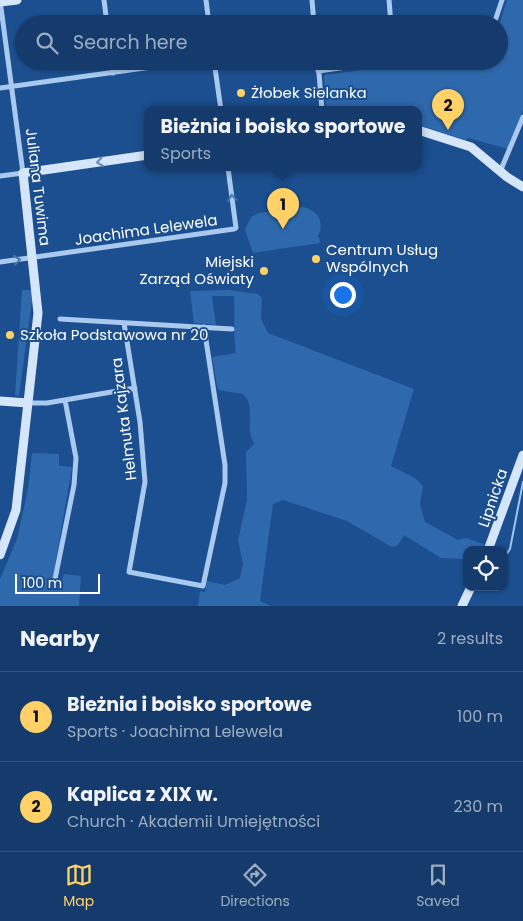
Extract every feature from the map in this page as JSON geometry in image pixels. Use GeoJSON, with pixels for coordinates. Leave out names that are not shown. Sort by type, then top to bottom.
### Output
{"type":"FeatureCollection","features":[{"type":"Feature","properties":{"kind":"street"},"geometry":{"type":"LineString","coordinates":[[0,2],[17,0]]}},
{"type":"Feature","properties":{"kind":"street"},"geometry":{"type":"LineString","coordinates":[[104,0],[106,15]]}},
{"type":"Feature","properties":{"kind":"street"},"geometry":{"type":"LineString","coordinates":[[206,0],[208,15]]}},
{"type":"Feature","properties":{"kind":"street"},"geometry":{"type":"LineString","coordinates":[[312,0],[313,15]]}},
{"type":"Feature","properties":{"kind":"street"},"geometry":{"type":"LineString","coordinates":[[389,0],[390,15]]}},
{"type":"Feature","properties":{"kind":"street"},"geometry":{"type":"LineString","coordinates":[[497,15],[502,0]]}},
{"type":"Feature","properties":{"kind":"street","name":"Juliana Tuwima"},"geometry":{"type":"LineString","coordinates":[[0,2],[23,173],[38,313],[16,510],[0,555]]}},
{"type":"Feature","properties":{"kind":"street"},"geometry":{"type":"LineString","coordinates":[[0,88],[134,70]]}},
{"type":"Feature","properties":{"kind":"street"},"geometry":{"type":"LineString","coordinates":[[215,70],[220,106]]}},
{"type":"Feature","properties":{"kind":"street"},"geometry":{"type":"LineString","coordinates":[[322,106],[318,71],[325,70]]}},
{"type":"Feature","properties":{"kind":"street"},"geometry":{"type":"LineString","coordinates":[[500,172],[523,117]]}},
{"type":"Feature","properties":{"kind":"street"},"geometry":{"type":"LineString","coordinates":[[422,131],[470,147],[523,188]]}},
{"type":"Feature","properties":{"kind":"street"},"geometry":{"type":"LineString","coordinates":[[0,176],[144,156]]}},
{"type":"Feature","properties":{"kind":"street","name":"Joachima Lelewela"},"geometry":{"type":"LineString","coordinates":[[0,262],[215,234],[236,228],[228,171]]}},
{"type":"Feature","properties":{"kind":"street"},"geometry":{"type":"LineString","coordinates":[[60,319],[232,329]]}},
{"type":"Feature","properties":{"kind":"street","name":"Helmuta Kajzara"},"geometry":{"type":"LineString","coordinates":[[124,323],[135,388],[145,482],[129,572],[203,586],[225,483],[226,465],[204,327]]}},
{"type":"Feature","properties":{"kind":"street"},"geometry":{"type":"LineString","coordinates":[[0,401],[28,403],[65,400],[135,388]]}},
{"type":"Feature","properties":{"kind":"street"},"geometry":{"type":"LineString","coordinates":[[55,578],[74,486],[76,458],[65,400]]}},
{"type":"Feature","properties":{"kind":"street","name":"Lipnicka"},"geometry":{"type":"LineString","coordinates":[[489,546],[523,455]]}},
{"type":"Feature","properties":{"kind":"street"},"geometry":{"type":"LineString","coordinates":[[462,606],[469,591]]}},
{"type":"Feature","properties":{"kind":"shaded area"},"geometry":{"type":"Polygon","coordinates":[[[507,0],[523,0],[523,110],[508,149],[468,138],[466,140],[422,126],[422,106],[326,106],[324,75],[361,70],[508,70],[508,15],[502,15],[507,0]]]}},
{"type":"Feature","properties":{"kind":"shaded area"},"geometry":{"type":"Polygon","coordinates":[[[302,207],[308,208],[319,218],[321,227],[317,237],[319,237],[320,243],[253,253],[245,230],[251,217],[259,213],[302,207]]]}},
{"type":"Feature","properties":{"kind":"shaded area"},"geometry":{"type":"Polygon","coordinates":[[[22,290],[31,290],[32,300],[19,396],[15,395],[22,290]]]}},
{"type":"Feature","properties":{"kind":"shaded area"},"geometry":{"type":"Polygon","coordinates":[[[229,290],[258,294],[262,298],[261,319],[268,333],[414,389],[391,466],[415,478],[423,486],[420,504],[425,522],[458,540],[466,538],[484,544],[483,546],[463,546],[463,559],[441,558],[404,535],[398,545],[392,547],[347,521],[283,500],[273,504],[260,601],[271,606],[198,606],[200,591],[205,592],[207,581],[225,585],[240,578],[243,563],[238,540],[247,500],[246,452],[254,444],[250,431],[250,411],[247,399],[243,394],[218,390],[212,357],[236,353],[234,296],[212,296],[216,325],[194,323],[190,291],[229,290]]]}},
{"type":"Feature","properties":{"kind":"shaded area"},"geometry":{"type":"Polygon","coordinates":[[[32,453],[59,454],[59,466],[72,467],[52,583],[60,585],[64,574],[81,576],[79,606],[0,606],[0,579],[17,539],[28,489],[32,453]]]}},
{"type":"Feature","properties":{"kind":"waterway"},"geometry":{"type":"LineString","coordinates":[[508,552],[523,482]]}},
{"type":"Feature","properties":{"kind":"place","name":"Żłobek Sielanka"},"geometry":{"type":"Point","coordinates":[241,93]}},
{"type":"Feature","properties":{"kind":"place","name":"Kaplica z XIX w."},"geometry":{"type":"Point","coordinates":[448,130]}},
{"type":"Feature","properties":{"kind":"place","name":"Bieżnia i boisko sportowe"},"geometry":{"type":"Point","coordinates":[283,229]}},
{"type":"Feature","properties":{"kind":"place","name":"Centrum Usług Wspólnych"},"geometry":{"type":"Point","coordinates":[316,259]}},
{"type":"Feature","properties":{"kind":"place","name":"Miejski Zarząd Oświaty"},"geometry":{"type":"Point","coordinates":[264,271]}},
{"type":"Feature","properties":{"kind":"place","name":"Szkoła Podstawowa nr 20"},"geometry":{"type":"Point","coordinates":[10,335]}}]}
